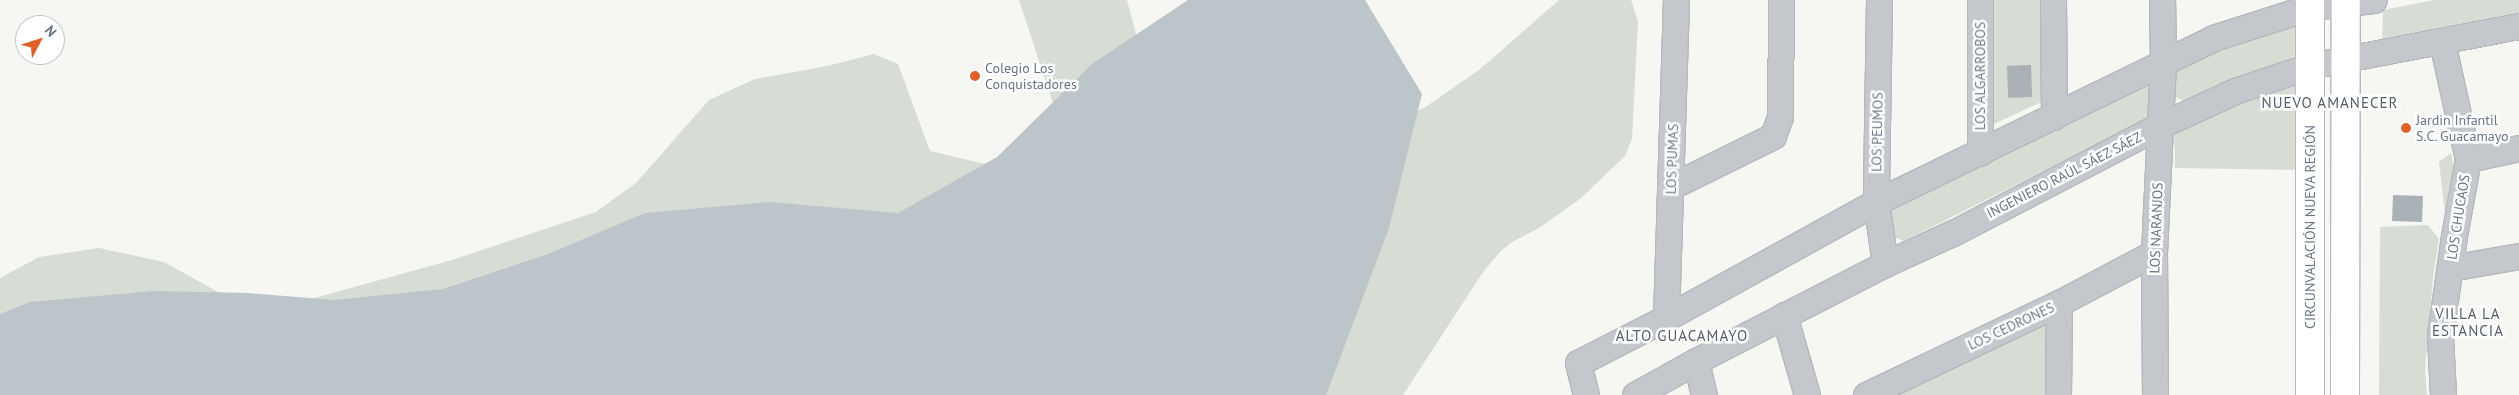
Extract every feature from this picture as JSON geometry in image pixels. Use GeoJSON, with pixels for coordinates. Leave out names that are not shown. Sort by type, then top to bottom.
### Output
{"type":"FeatureCollection","features":[{"type":"Feature","properties":{"kind":"main road"},"geometry":{"type":"LineString","coordinates":[[2345,395],[2346,2]]}},
{"type":"Feature","properties":{"kind":"main road","name":"CIRCUNVALACIÓN NUEVA REGIÓN"},"geometry":{"type":"LineString","coordinates":[[2310,4],[2310,395]]}},
{"type":"Feature","properties":{"kind":"street","name":"LOS PUMAS"},"geometry":{"type":"LineString","coordinates":[[1666,318],[1672,186],[1676,0]]}},
{"type":"Feature","properties":{"kind":"street"},"geometry":{"type":"LineString","coordinates":[[1672,186],[1773,136],[1780,117],[1781,0]]}},
{"type":"Feature","properties":{"kind":"street","name":"LOS PEUMOS"},"geometry":{"type":"LineString","coordinates":[[1879,0],[1876,202],[1885,264]]}},
{"type":"Feature","properties":{"kind":"street","name":"LOS ALGARROBOS"},"geometry":{"type":"LineString","coordinates":[[1980,0],[1980,152]]}},
{"type":"Feature","properties":{"kind":"street"},"geometry":{"type":"LineString","coordinates":[[2053,0],[2054,117]]}},
{"type":"Feature","properties":{"kind":"street","name":"LOS NARANJOS"},"geometry":{"type":"LineString","coordinates":[[2155,395],[2154,253],[2163,61],[2162,0]]}},
{"type":"Feature","properties":{"kind":"street"},"geometry":{"type":"LineString","coordinates":[[1586,395],[1578,363],[1666,318],[1876,202],[2213,38],[2310,4],[2374,0]]}},
{"type":"Feature","properties":{"kind":"street","name":"INGENIERO RAÚL SÁEZ SÁEZ"},"geometry":{"type":"LineString","coordinates":[[1635,395],[1784,315],[1885,264],[1955,232],[2160,126],[2235,91],[2309,66],[2345,61],[2519,26]]}},
{"type":"Feature","properties":{"kind":"street","name":"LOS CHUCAOS"},"geometry":{"type":"LineString","coordinates":[[2442,42],[2468,159],[2440,336],[2442,395]]}},
{"type":"Feature","properties":{"kind":"street"},"geometry":{"type":"LineString","coordinates":[[2468,159],[2519,148]]}},
{"type":"Feature","properties":{"kind":"street","name":"LOS CEDRONES"},"geometry":{"type":"LineString","coordinates":[[1866,395],[2059,303],[2154,253]]}},
{"type":"Feature","properties":{"kind":"street"},"geometry":{"type":"LineString","coordinates":[[2450,268],[2519,256]]}},
{"type":"Feature","properties":{"kind":"street"},"geometry":{"type":"LineString","coordinates":[[2058,395],[2059,303]]}},
{"type":"Feature","properties":{"kind":"street"},"geometry":{"type":"LineString","coordinates":[[1784,315],[1808,395]]}},
{"type":"Feature","properties":{"kind":"street"},"geometry":{"type":"LineString","coordinates":[[1696,361],[1704,395]]}},
{"type":"Feature","properties":{"kind":"shaded area"},"geometry":{"type":"Polygon","coordinates":[[[1019,0],[1127,0],[1150,86],[1380,123],[1424,108],[1479,70],[1559,0],[1631,0],[1638,21],[1632,139],[1625,156],[1580,199],[1539,228],[1512,242],[1500,252],[1483,272],[1403,395],[0,395],[0,278],[39,257],[99,248],[164,262],[218,292],[307,300],[452,260],[596,212],[636,183],[709,100],[755,79],[827,66],[874,54],[898,64],[930,151],[981,163],[1013,165],[1070,155],[1019,0]]]}},
{"type":"Feature","properties":{"kind":"shaded area"},"geometry":{"type":"Polygon","coordinates":[[[1188,0],[1365,0],[1422,94],[1389,228],[1326,395],[0,395],[0,314],[30,302],[154,291],[248,293],[334,300],[443,289],[548,254],[645,213],[769,202],[898,213],[997,157],[1092,64],[1188,0]]]}},
{"type":"Feature","properties":{"kind":"shaded area"},"geometry":{"type":"Polygon","coordinates":[[[1992,0],[2047,0],[2048,99],[1992,125],[1992,0]]]}},
{"type":"Feature","properties":{"kind":"shaded area"},"geometry":{"type":"Polygon","coordinates":[[[2435,0],[2519,0],[2519,17],[2382,46],[2383,10],[2435,0]]]}},
{"type":"Feature","properties":{"kind":"shaded area"},"geometry":{"type":"Polygon","coordinates":[[[2293,21],[2301,29],[2302,47],[2293,57],[2191,99],[2184,101],[2174,96],[2174,65],[2293,21]]]}},
{"type":"Feature","properties":{"kind":"shaded area"},"geometry":{"type":"Polygon","coordinates":[[[2304,74],[2304,170],[2175,168],[2174,125],[2304,74]]]}},
{"type":"Feature","properties":{"kind":"shaded area"},"geometry":{"type":"Polygon","coordinates":[[[2149,78],[2155,115],[1904,241],[1894,237],[1890,204],[2149,78]]]}},
{"type":"Feature","properties":{"kind":"shaded area"},"geometry":{"type":"Polygon","coordinates":[[[2451,153],[2457,183],[2446,223],[2439,162],[2451,153]]]}},
{"type":"Feature","properties":{"kind":"shaded area"},"geometry":{"type":"Polygon","coordinates":[[[2428,225],[2439,239],[2433,278],[2425,371],[2427,395],[2379,395],[2380,227],[2428,225]]]}},
{"type":"Feature","properties":{"kind":"shaded area"},"geometry":{"type":"Polygon","coordinates":[[[2042,315],[2052,327],[2050,395],[1879,395],[2042,315]]]}},
{"type":"Feature","properties":{"kind":"building"},"geometry":{"type":"Polygon","coordinates":[[[2031,65],[2032,97],[2008,98],[2007,66],[2031,65]]]}},
{"type":"Feature","properties":{"kind":"building"},"geometry":{"type":"Polygon","coordinates":[[[2393,195],[2423,196],[2422,222],[2392,221],[2393,195]]]}},
{"type":"Feature","properties":{"kind":"place","name":"Colegio Los Conquistadores"},"geometry":{"type":"Point","coordinates":[975,76]}},
{"type":"Feature","properties":{"kind":"place","name":"Jardin Infantil S.C. Guacamayo"},"geometry":{"type":"Point","coordinates":[2406,128]}},
{"type":"Feature","properties":{"kind":"district","name":"NUEVO AMANECER"},"geometry":{"type":"Point","coordinates":[2330,103]}},
{"type":"Feature","properties":{"kind":"district","name":"VILLA LA ESTANCIA"},"geometry":{"type":"Point","coordinates":[2468,322]}},
{"type":"Feature","properties":{"kind":"district","name":"ALTO GUACAMAYO"},"geometry":{"type":"Point","coordinates":[1682,336]}}]}
